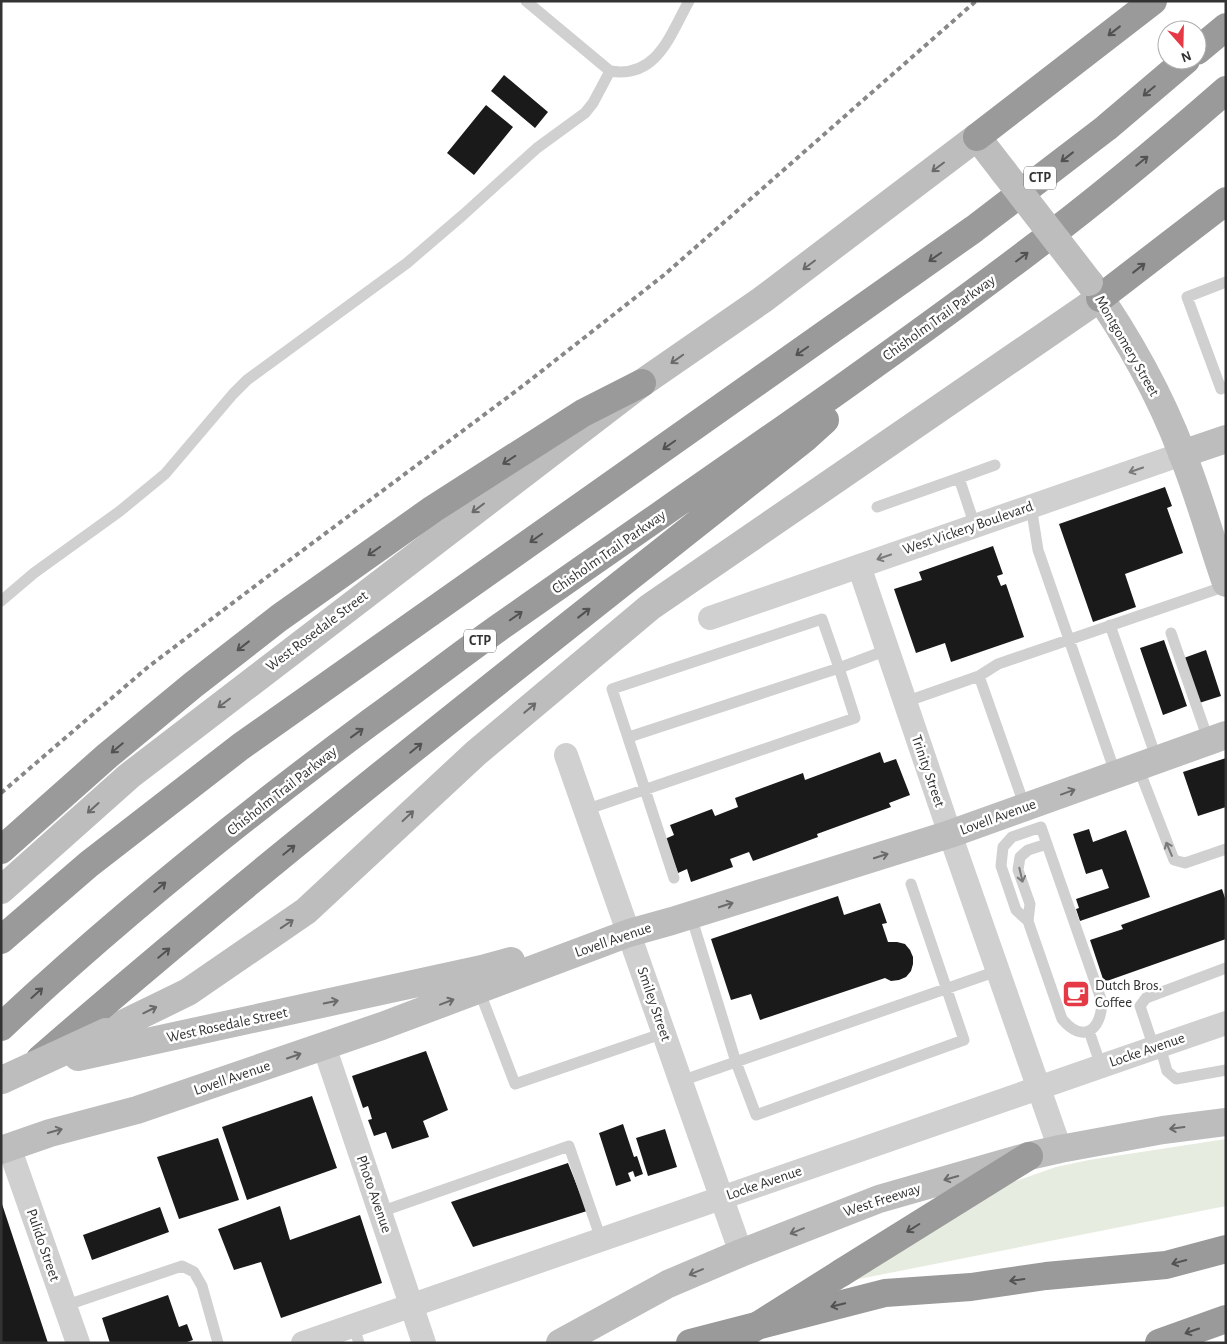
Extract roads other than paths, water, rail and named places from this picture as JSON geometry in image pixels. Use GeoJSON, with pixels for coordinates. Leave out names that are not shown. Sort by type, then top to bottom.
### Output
{"type":"FeatureCollection","features":[{"type":"Feature","properties":{"kind":"highway"},"geometry":{"type":"LineString","coordinates":[[977,137],[1153,1]]}},
{"type":"Feature","properties":{"kind":"highway"},"geometry":{"type":"LineString","coordinates":[[1207,43],[1226,27]]}},
{"type":"Feature","properties":{"kind":"highway","name":"CTP"},"geometry":{"type":"LineString","coordinates":[[1,940],[96,859],[240,747],[974,228],[1106,128],[1174,70]]}},
{"type":"Feature","properties":{"kind":"highway","name":"Chisholm Trail Parkway"},"geometry":{"type":"LineString","coordinates":[[1,1026],[106,932],[332,750],[495,630],[788,427],[932,323],[1039,244],[1174,135],[1226,90]]}},
{"type":"Feature","properties":{"kind":"highway"},"geometry":{"type":"LineString","coordinates":[[1095,290],[1226,201]]}},
{"type":"Feature","properties":{"kind":"highway"},"geometry":{"type":"LineString","coordinates":[[2,1084],[476,699],[804,439],[932,323]]}},
{"type":"Feature","properties":{"kind":"highway"},"geometry":{"type":"LineString","coordinates":[[1,850],[108,756],[193,685],[279,618],[433,509],[583,413],[642,383]]}},
{"type":"Feature","properties":{"kind":"highway"},"geometry":{"type":"LineString","coordinates":[[730,1343],[1028,1156]]}},
{"type":"Feature","properties":{"kind":"highway"},"geometry":{"type":"LineString","coordinates":[[690,1343],[885,1293],[971,1287],[1046,1276],[1166,1265],[1226,1249]]}},
{"type":"Feature","properties":{"kind":"highway"},"geometry":{"type":"LineString","coordinates":[[1158,1343],[1226,1319]]}},
{"type":"Feature","properties":{"kind":"main road","name":"Montgomery Street"},"geometry":{"type":"LineString","coordinates":[[977,137],[1095,290],[1142,365],[1182,454],[1226,584]]}},
{"type":"Feature","properties":{"kind":"main road"},"geometry":{"type":"LineString","coordinates":[[642,383],[762,300],[977,137]]}},
{"type":"Feature","properties":{"kind":"main road"},"geometry":{"type":"LineString","coordinates":[[2,1084],[188,992],[306,912],[476,753],[650,607],[1095,290]]}},
{"type":"Feature","properties":{"kind":"main road","name":"West Rosedale Street"},"geometry":{"type":"LineString","coordinates":[[1,890],[129,776],[642,383]]}},
{"type":"Feature","properties":{"kind":"main road","name":"West Vickery Boulevard"},"geometry":{"type":"LineString","coordinates":[[1182,454],[1226,439]]}},
{"type":"Feature","properties":{"kind":"main road","name":"Lovell Avenue"},"geometry":{"type":"LineString","coordinates":[[5,1149],[50,1132],[137,1110],[382,1026],[628,932],[691,916],[950,834],[1035,814],[1137,767],[1217,738]]}},
{"type":"Feature","properties":{"kind":"main road","name":"West Rosedale Street"},"geometry":{"type":"LineString","coordinates":[[2,1084],[78,1057],[482,969],[578,942],[628,932]]}},
{"type":"Feature","properties":{"kind":"main road","name":"West Freeway"},"geometry":{"type":"LineString","coordinates":[[560,1343],[668,1284],[879,1199],[1028,1156],[1154,1132],[1226,1122]]}},
{"type":"Feature","properties":{"kind":"street","name":"West Vickery Boulevard"},"geometry":{"type":"LineString","coordinates":[[710,618],[1182,454]]}},
{"type":"Feature","properties":{"kind":"street","name":"Trinity Street"},"geometry":{"type":"LineString","coordinates":[[859,566],[997,971],[1060,1149]]}},
{"type":"Feature","properties":{"kind":"street","name":"Smiley Street"},"geometry":{"type":"LineString","coordinates":[[566,755],[741,1253]]}},
{"type":"Feature","properties":{"kind":"street","name":"Locke Avenue"},"geometry":{"type":"LineString","coordinates":[[303,1343],[356,1334],[412,1305],[1226,1023]]}},
{"type":"Feature","properties":{"kind":"street","name":"Photo Avenue"},"geometry":{"type":"LineString","coordinates":[[324,1046],[424,1343]]}},
{"type":"Feature","properties":{"kind":"street","name":"Pulido Street"},"geometry":{"type":"LineString","coordinates":[[5,1149],[78,1343]]}},
{"type":"Feature","properties":{"kind":"lane"},"geometry":{"type":"LineString","coordinates":[[526,1],[610,71],[624,73],[639,69],[648,64],[662,49],[688,1]]}},
{"type":"Feature","properties":{"kind":"lane"},"geometry":{"type":"LineString","coordinates":[[1,601],[34,573],[120,511],[165,474],[247,380],[407,263],[537,148],[585,113],[593,103],[610,71]]}},
{"type":"Feature","properties":{"kind":"lane"},"geometry":{"type":"LineString","coordinates":[[1226,282],[1186,297],[1221,388],[1226,387]]}},
{"type":"Feature","properties":{"kind":"lane"},"geometry":{"type":"LineString","coordinates":[[877,507],[995,465]]}},
{"type":"Feature","properties":{"kind":"lane"},"geometry":{"type":"LineString","coordinates":[[958,478],[976,526]]}},
{"type":"Feature","properties":{"kind":"lane"},"geometry":{"type":"LineString","coordinates":[[1031,506],[1038,550],[1069,640],[1137,767],[1174,860],[1185,863],[1226,850]]}},
{"type":"Feature","properties":{"kind":"lane"},"geometry":{"type":"LineString","coordinates":[[905,702],[980,676],[998,664],[1226,584]]}},
{"type":"Feature","properties":{"kind":"lane"},"geometry":{"type":"LineString","coordinates":[[585,810],[645,790],[855,718],[822,620],[612,689],[629,737],[645,790],[674,878]]}},
{"type":"Feature","properties":{"kind":"lane"},"geometry":{"type":"LineString","coordinates":[[1110,625],[1137,767]]}},
{"type":"Feature","properties":{"kind":"lane"},"geometry":{"type":"LineString","coordinates":[[1171,633],[1217,738]]}},
{"type":"Feature","properties":{"kind":"lane"},"geometry":{"type":"LineString","coordinates":[[629,737],[839,668],[887,650]]}},
{"type":"Feature","properties":{"kind":"lane"},"geometry":{"type":"LineString","coordinates":[[980,676],[1047,844],[1102,1002],[1102,1013],[1098,1024],[1089,1031],[1080,1032],[1070,1028],[1062,1019],[1028,921],[1030,904],[1018,870],[1020,857],[1028,850],[1047,844]]}},
{"type":"Feature","properties":{"kind":"lane"},"geometry":{"type":"LineString","coordinates":[[1028,921],[1016,910],[1000,866],[1003,848],[1035,814]]}},
{"type":"Feature","properties":{"kind":"lane"},"geometry":{"type":"LineString","coordinates":[[691,916],[736,1062],[756,1116],[964,1040],[911,884]]}},
{"type":"Feature","properties":{"kind":"lane"},"geometry":{"type":"LineString","coordinates":[[1226,968],[1146,998],[1140,1006],[1167,1071],[1176,1079],[1226,1070]]}},
{"type":"Feature","properties":{"kind":"lane"},"geometry":{"type":"LineString","coordinates":[[681,1081],[997,971]]}},
{"type":"Feature","properties":{"kind":"lane"},"geometry":{"type":"LineString","coordinates":[[478,990],[515,1084],[664,1033]]}},
{"type":"Feature","properties":{"kind":"lane"},"geometry":{"type":"LineString","coordinates":[[1089,1031],[1101,1066]]}},
{"type":"Feature","properties":{"kind":"lane"},"geometry":{"type":"LineString","coordinates":[[380,1212],[569,1146],[601,1240]]}},
{"type":"Feature","properties":{"kind":"lane"},"geometry":{"type":"LineString","coordinates":[[64,1306],[182,1266],[194,1272],[202,1286],[218,1343]]}},
{"type":"Feature","properties":{"kind":"railway"},"geometry":{"type":"LineString","coordinates":[[1,793],[148,667],[524,385],[664,275],[976,1]]}},
{"type":"Feature","properties":{"kind":"place","name":"Dutch Bros. Coffee"},"geometry":{"type":"Point","coordinates":[1076,994]}}]}
